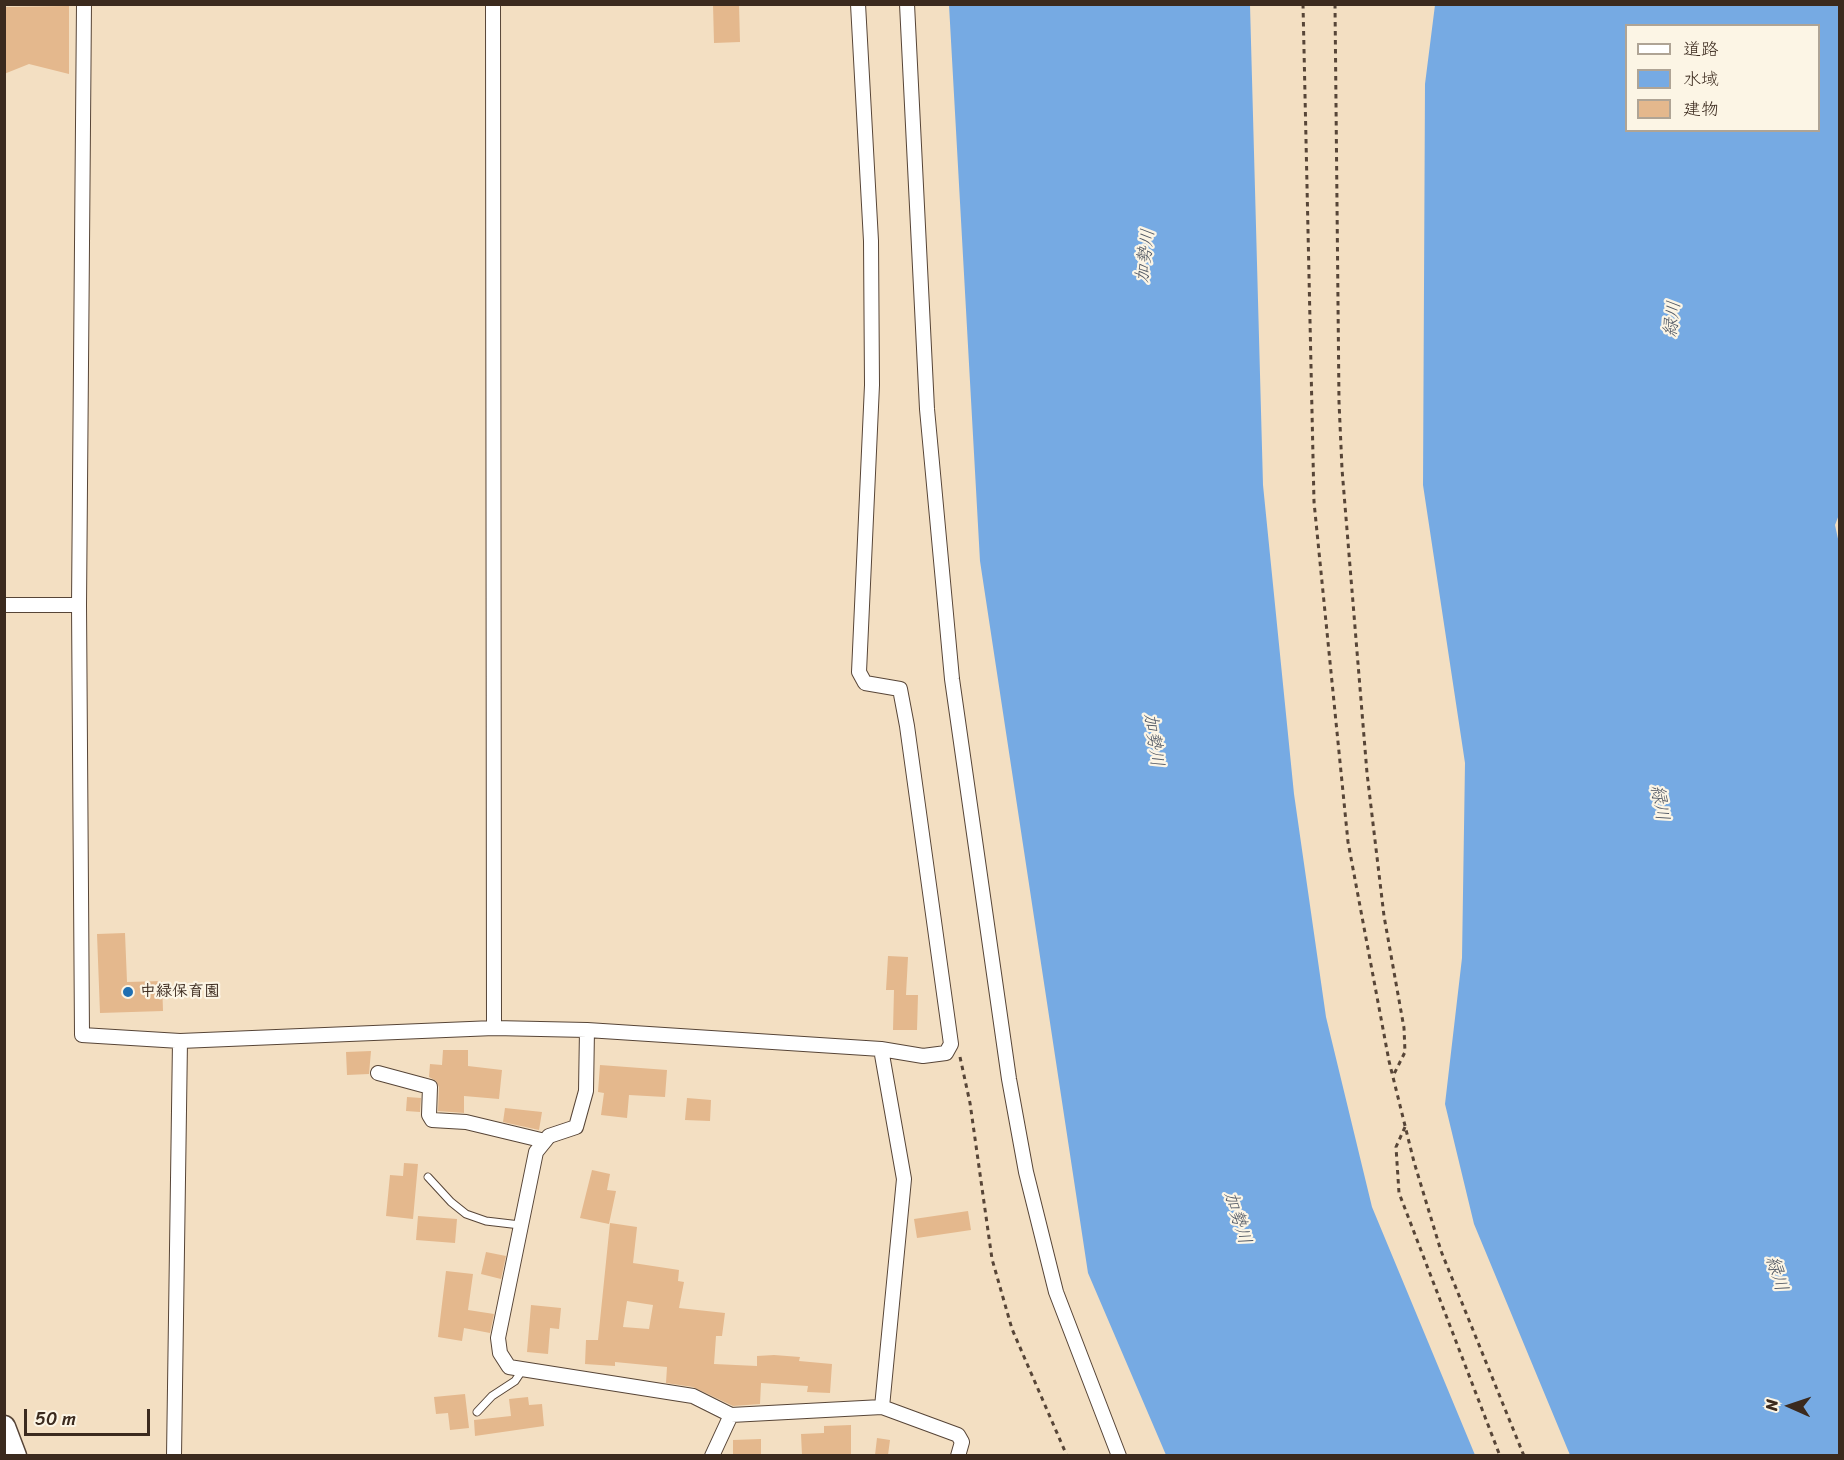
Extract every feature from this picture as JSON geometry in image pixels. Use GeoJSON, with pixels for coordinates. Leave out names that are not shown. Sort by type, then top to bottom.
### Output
{"type":"FeatureCollection","features":[{"type":"Feature","properties":{"kind":"main road"},"geometry":{"type":"LineString","coordinates":[[4,1428],[15,1455]]}},
{"type":"Feature","properties":{"kind":"street"},"geometry":{"type":"LineString","coordinates":[[84,4],[79,605],[82,1035],[180,1041],[494,1028],[587,1030],[881,1049],[923,1056],[946,1053],[951,1044],[907,726],[900,690],[865,683],[859,672],[872,373],[871,241],[858,4]]}},
{"type":"Feature","properties":{"kind":"street"},"geometry":{"type":"LineString","coordinates":[[493,4],[494,1028]]}},
{"type":"Feature","properties":{"kind":"street"},"geometry":{"type":"LineString","coordinates":[[907,4],[927,409],[950,656],[1005,1055],[1026,1172],[1056,1292],[1119,1455]]}},
{"type":"Feature","properties":{"kind":"street"},"geometry":{"type":"LineString","coordinates":[[4,605],[79,605]]}},
{"type":"Feature","properties":{"kind":"street"},"geometry":{"type":"LineString","coordinates":[[587,1030],[586,1091],[576,1127],[549,1136],[536,1152],[498,1338],[500,1353],[509,1367],[693,1396],[731,1415],[882,1407],[958,1435],[962,1443],[958,1455]]}},
{"type":"Feature","properties":{"kind":"street"},"geometry":{"type":"LineString","coordinates":[[174,1455],[180,1041]]}},
{"type":"Feature","properties":{"kind":"street"},"geometry":{"type":"LineString","coordinates":[[881,1049],[904,1179],[882,1407]]}},
{"type":"Feature","properties":{"kind":"street"},"geometry":{"type":"LineString","coordinates":[[378,1073],[430,1087],[429,1115],[432,1120],[466,1122],[545,1141]]}},
{"type":"Feature","properties":{"kind":"street"},"geometry":{"type":"LineString","coordinates":[[712,1455],[731,1415]]}},
{"type":"Feature","properties":{"kind":"lane"},"geometry":{"type":"LineString","coordinates":[[428,1177],[451,1202],[466,1214],[486,1221],[520,1225]]}},
{"type":"Feature","properties":{"kind":"lane"},"geometry":{"type":"LineString","coordinates":[[477,1412],[492,1396],[515,1381],[523,1369]]}},
{"type":"Feature","properties":{"kind":"path"},"geometry":{"type":"LineString","coordinates":[[1303,4],[1314,502],[1348,842],[1393,1077],[1405,1126],[1441,1251],[1524,1455]]}},
{"type":"Feature","properties":{"kind":"path"},"geometry":{"type":"LineString","coordinates":[[1335,4],[1339,402],[1342,469],[1366,773],[1384,916],[1404,1028],[1405,1052],[1393,1077]]}},
{"type":"Feature","properties":{"kind":"path"},"geometry":{"type":"LineString","coordinates":[[951,1044],[958,1051],[970,1103],[992,1259],[1012,1329],[1067,1455]]}},
{"type":"Feature","properties":{"kind":"path"},"geometry":{"type":"LineString","coordinates":[[1405,1126],[1396,1147],[1399,1193],[1500,1455]]}},
{"type":"Feature","properties":{"kind":"water","name":"加勢川"},"geometry":{"type":"Polygon","coordinates":[[[949,5],[1250,5],[1263,485],[1294,794],[1326,1017],[1372,1207],[1475,1455],[1166,1455],[1088,1273],[980,561],[949,5]]]}},
{"type":"Feature","properties":{"kind":"water","name":"緑川"},"geometry":{"type":"Polygon","coordinates":[[[1435,5],[1839,5],[1840,512],[1835,525],[1840,548],[1839,1455],[1570,1455],[1474,1224],[1445,1104],[1462,958],[1465,763],[1423,485],[1425,84],[1435,5]]]}},
{"type":"Feature","properties":{"kind":"building"},"geometry":{"type":"Polygon","coordinates":[[[713,4],[739,4],[740,42],[714,43],[713,4]]]}},
{"type":"Feature","properties":{"kind":"building"},"geometry":{"type":"Polygon","coordinates":[[[69,6],[69,74],[29,64],[4,74],[4,7],[69,6]]]}},
{"type":"Feature","properties":{"kind":"building"},"geometry":{"type":"Polygon","coordinates":[[[125,933],[127,982],[162,981],[163,1011],[100,1013],[97,934],[125,933]]]}},
{"type":"Feature","properties":{"kind":"building"},"geometry":{"type":"Polygon","coordinates":[[[888,956],[908,957],[906,995],[918,995],[917,1030],[893,1030],[894,990],[886,990],[888,956]]]}},
{"type":"Feature","properties":{"kind":"building"},"geometry":{"type":"Polygon","coordinates":[[[443,1050],[468,1050],[468,1066],[502,1070],[499,1099],[464,1096],[464,1113],[438,1111],[439,1087],[436,1081],[429,1077],[430,1064],[442,1065],[443,1050]]]}},
{"type":"Feature","properties":{"kind":"building"},"geometry":{"type":"Polygon","coordinates":[[[371,1051],[369,1074],[347,1075],[346,1052],[371,1051]]]}},
{"type":"Feature","properties":{"kind":"building"},"geometry":{"type":"Polygon","coordinates":[[[600,1065],[667,1070],[665,1097],[629,1095],[627,1118],[601,1115],[604,1093],[598,1092],[600,1065]]]}},
{"type":"Feature","properties":{"kind":"building"},"geometry":{"type":"Polygon","coordinates":[[[407,1097],[421,1098],[420,1112],[406,1111],[407,1097]]]}},
{"type":"Feature","properties":{"kind":"building"},"geometry":{"type":"Polygon","coordinates":[[[687,1098],[711,1100],[710,1121],[685,1120],[687,1098]]]}},
{"type":"Feature","properties":{"kind":"building"},"geometry":{"type":"Polygon","coordinates":[[[505,1108],[542,1112],[539,1130],[503,1122],[505,1108]]]}},
{"type":"Feature","properties":{"kind":"building"},"geometry":{"type":"Polygon","coordinates":[[[404,1163],[418,1164],[413,1219],[386,1216],[390,1175],[403,1176],[404,1163]]]}},
{"type":"Feature","properties":{"kind":"building"},"geometry":{"type":"Polygon","coordinates":[[[592,1170],[610,1174],[607,1190],[616,1191],[609,1224],[580,1218],[592,1170]]]}},
{"type":"Feature","properties":{"kind":"building"},"geometry":{"type":"Polygon","coordinates":[[[968,1211],[971,1230],[917,1238],[914,1219],[968,1211]]]}},
{"type":"Feature","properties":{"kind":"building"},"geometry":{"type":"Polygon","coordinates":[[[418,1216],[457,1219],[455,1243],[416,1240],[418,1216]]]}},
{"type":"Feature","properties":{"kind":"building"},"geometry":{"type":"Polygon","coordinates":[[[610,1223],[637,1227],[633,1263],[679,1270],[678,1281],[684,1282],[679,1308],[725,1313],[722,1336],[716,1336],[714,1364],[757,1366],[757,1356],[774,1355],[800,1357],[799,1361],[832,1364],[830,1393],[807,1392],[808,1386],[761,1383],[760,1404],[733,1406],[693,1387],[666,1383],[667,1367],[615,1362],[615,1366],[585,1364],[586,1340],[598,1340],[610,1223]],[[627,1301],[623,1327],[649,1329],[653,1305],[627,1301]]]}},
{"type":"Feature","properties":{"kind":"building"},"geometry":{"type":"Polygon","coordinates":[[[486,1252],[506,1256],[501,1279],[481,1274],[486,1252]]]}},
{"type":"Feature","properties":{"kind":"building"},"geometry":{"type":"Polygon","coordinates":[[[446,1271],[473,1274],[468,1310],[494,1314],[490,1333],[464,1328],[462,1341],[438,1337],[446,1271]]]}},
{"type":"Feature","properties":{"kind":"building"},"geometry":{"type":"Polygon","coordinates":[[[531,1305],[561,1308],[559,1329],[550,1328],[548,1354],[527,1352],[531,1305]]]}},
{"type":"Feature","properties":{"kind":"building"},"geometry":{"type":"Polygon","coordinates":[[[465,1394],[469,1428],[450,1430],[448,1413],[436,1414],[434,1397],[465,1394]]]}},
{"type":"Feature","properties":{"kind":"building"},"geometry":{"type":"Polygon","coordinates":[[[528,1397],[529,1405],[542,1404],[544,1426],[475,1436],[474,1420],[511,1416],[509,1399],[528,1397]]]}},
{"type":"Feature","properties":{"kind":"building"},"geometry":{"type":"Polygon","coordinates":[[[851,1425],[851,1455],[802,1455],[801,1434],[824,1433],[824,1426],[851,1425]]]}},
{"type":"Feature","properties":{"kind":"building"},"geometry":{"type":"Polygon","coordinates":[[[877,1438],[890,1440],[888,1455],[875,1455],[877,1438]]]}},
{"type":"Feature","properties":{"kind":"building"},"geometry":{"type":"Polygon","coordinates":[[[761,1439],[761,1455],[733,1455],[733,1440],[761,1439]]]}},
{"type":"Feature","properties":{"kind":"place","name":"中緑保育園"},"geometry":{"type":"Point","coordinates":[128,992]}}]}
